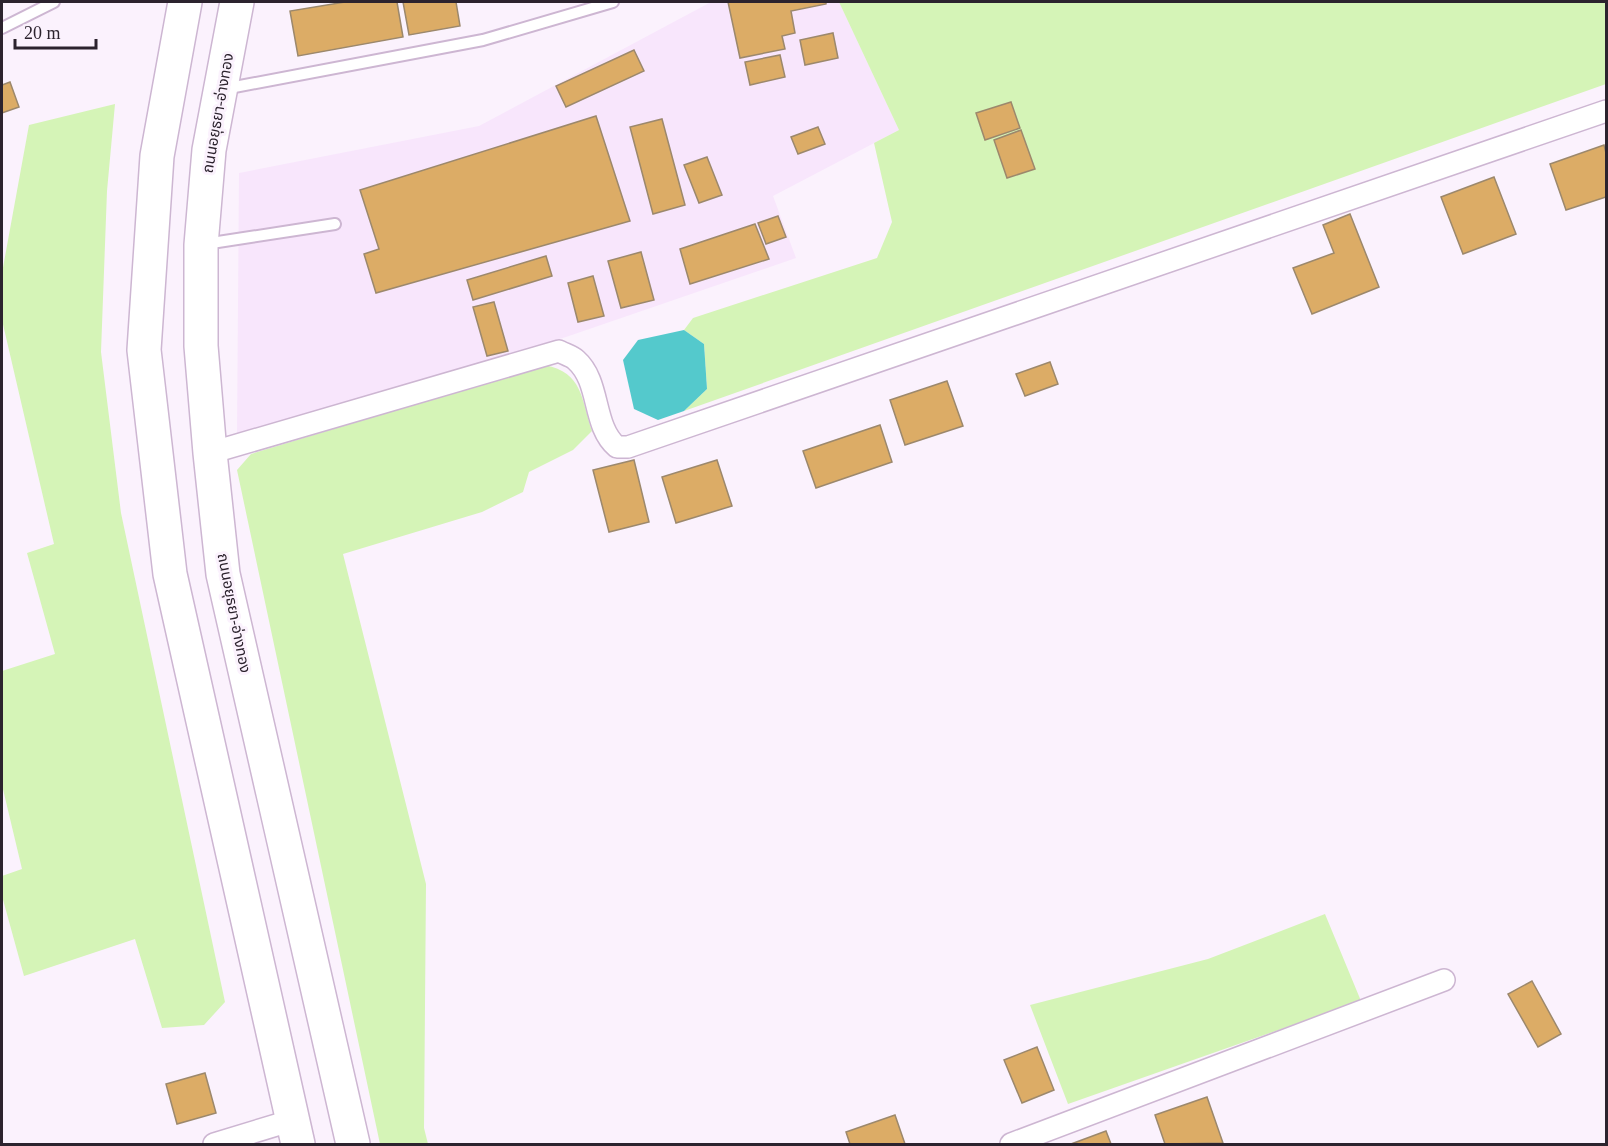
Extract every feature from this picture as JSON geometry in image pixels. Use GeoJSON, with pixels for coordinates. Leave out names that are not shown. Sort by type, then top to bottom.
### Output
{"type":"FeatureCollection","features":[{"type":"Feature","properties":{"kind":"main road"},"geometry":{"type":"LineString","coordinates":[[185,2],[157,156],[144,350],[170,574],[296,1132]]}},
{"type":"Feature","properties":{"kind":"main road","name":"ถนนอยุธยา-อ่างทอง"},"geometry":{"type":"LineString","coordinates":[[237,2],[208,150],[201,245],[201,346],[210,453],[223,574],[353,1144]]}},
{"type":"Feature","properties":{"kind":"street"},"geometry":{"type":"LineString","coordinates":[[210,453],[560,351],[576,360],[586,374],[608,440],[617,447],[628,447],[1606,111]]}},
{"type":"Feature","properties":{"kind":"street"},"geometry":{"type":"LineString","coordinates":[[1011,1144],[1444,980]]}},
{"type":"Feature","properties":{"kind":"street"},"geometry":{"type":"LineString","coordinates":[[214,1144],[296,1132]]}},
{"type":"Feature","properties":{"kind":"lane"},"geometry":{"type":"LineString","coordinates":[[2,28],[54,2]]}},
{"type":"Feature","properties":{"kind":"lane"},"geometry":{"type":"LineString","coordinates":[[220,90],[483,40],[613,2]]}},
{"type":"Feature","properties":{"kind":"lane"},"geometry":{"type":"LineString","coordinates":[[201,245],[335,224]]}},
{"type":"Feature","properties":{"kind":"shaded area"},"geometry":{"type":"Polygon","coordinates":[[[711,2],[839,2],[899,130],[773,196],[796,258],[566,337],[237,434],[239,173],[479,126],[711,2]]]}},
{"type":"Feature","properties":{"kind":"green space"},"geometry":{"type":"Polygon","coordinates":[[[839,2],[1606,2],[1606,84],[684,411],[707,389],[704,344],[684,330],[693,318],[877,258],[892,222],[874,143],[899,130],[839,2]]]}},
{"type":"Feature","properties":{"kind":"green space"},"geometry":{"type":"Polygon","coordinates":[[[115,104],[107,191],[101,352],[121,513],[225,1002],[204,1025],[162,1028],[135,939],[24,976],[2,896],[2,876],[22,869],[2,785],[2,671],[55,654],[27,553],[54,544],[2,320],[2,273],[29,125],[115,104]]]}},
{"type":"Feature","properties":{"kind":"green space"},"geometry":{"type":"Polygon","coordinates":[[[545,365],[567,374],[579,389],[582,398],[592,431],[573,450],[529,472],[523,492],[482,512],[343,554],[426,884],[424,1128],[428,1144],[380,1144],[237,470],[251,454],[545,365]]]}},
{"type":"Feature","properties":{"kind":"green space"},"geometry":{"type":"Polygon","coordinates":[[[1325,914],[1361,1001],[1068,1104],[1030,1005],[1208,959],[1325,914]]]}},
{"type":"Feature","properties":{"kind":"water"},"geometry":{"type":"Polygon","coordinates":[[[684,330],[704,344],[707,389],[684,411],[658,420],[634,409],[623,360],[638,340],[684,330]]]}},
{"type":"Feature","properties":{"kind":"building"},"geometry":{"type":"Polygon","coordinates":[[[345,2],[397,2],[403,37],[298,56],[290,11],[345,2]]]}},
{"type":"Feature","properties":{"kind":"building"},"geometry":{"type":"Polygon","coordinates":[[[403,2],[456,2],[460,26],[409,35],[403,2]]]}},
{"type":"Feature","properties":{"kind":"building"},"geometry":{"type":"Polygon","coordinates":[[[728,2],[826,2],[826,4],[791,11],[795,33],[782,36],[785,49],[740,58],[728,2]]]}},
{"type":"Feature","properties":{"kind":"building"},"geometry":{"type":"Polygon","coordinates":[[[833,33],[838,58],[805,65],[800,40],[833,33]]]}},
{"type":"Feature","properties":{"kind":"building"},"geometry":{"type":"Polygon","coordinates":[[[634,50],[644,71],[566,107],[556,86],[634,50]]]}},
{"type":"Feature","properties":{"kind":"building"},"geometry":{"type":"Polygon","coordinates":[[[780,55],[785,77],[750,85],[745,62],[780,55]]]}},
{"type":"Feature","properties":{"kind":"building"},"geometry":{"type":"Polygon","coordinates":[[[10,82],[19,107],[2,113],[2,85],[10,82]]]}},
{"type":"Feature","properties":{"kind":"building"},"geometry":{"type":"Polygon","coordinates":[[[1011,102],[1020,128],[985,140],[976,113],[1011,102]]]}},
{"type":"Feature","properties":{"kind":"building"},"geometry":{"type":"Polygon","coordinates":[[[596,116],[630,221],[376,293],[364,254],[379,249],[360,190],[596,116]]]}},
{"type":"Feature","properties":{"kind":"building"},"geometry":{"type":"Polygon","coordinates":[[[662,119],[685,205],[653,214],[630,127],[662,119]]]}},
{"type":"Feature","properties":{"kind":"building"},"geometry":{"type":"Polygon","coordinates":[[[818,127],[825,144],[798,154],[791,137],[818,127]]]}},
{"type":"Feature","properties":{"kind":"building"},"geometry":{"type":"Polygon","coordinates":[[[1021,130],[1035,169],[1007,178],[994,140],[1021,130]]]}},
{"type":"Feature","properties":{"kind":"building"},"geometry":{"type":"Polygon","coordinates":[[[1604,145],[1606,197],[1566,210],[1550,164],[1604,145]]]}},
{"type":"Feature","properties":{"kind":"building"},"geometry":{"type":"Polygon","coordinates":[[[707,157],[722,195],[699,203],[684,165],[707,157]]]}},
{"type":"Feature","properties":{"kind":"building"},"geometry":{"type":"Polygon","coordinates":[[[1494,177],[1516,234],[1463,254],[1441,197],[1494,177]]]}},
{"type":"Feature","properties":{"kind":"building"},"geometry":{"type":"Polygon","coordinates":[[[1350,214],[1379,287],[1312,314],[1293,268],[1334,253],[1323,225],[1350,214]]]}},
{"type":"Feature","properties":{"kind":"building"},"geometry":{"type":"Polygon","coordinates":[[[778,216],[786,237],[766,244],[758,223],[778,216]]]}},
{"type":"Feature","properties":{"kind":"building"},"geometry":{"type":"Polygon","coordinates":[[[755,224],[769,259],[690,284],[680,249],[755,224]]]}},
{"type":"Feature","properties":{"kind":"building"},"geometry":{"type":"Polygon","coordinates":[[[641,252],[654,300],[621,308],[608,261],[641,252]]]}},
{"type":"Feature","properties":{"kind":"building"},"geometry":{"type":"Polygon","coordinates":[[[546,256],[552,276],[473,300],[467,280],[546,256]]]}},
{"type":"Feature","properties":{"kind":"building"},"geometry":{"type":"Polygon","coordinates":[[[593,276],[604,316],[578,322],[568,283],[593,276]]]}},
{"type":"Feature","properties":{"kind":"building"},"geometry":{"type":"Polygon","coordinates":[[[494,302],[508,351],[487,356],[473,307],[494,302]]]}},
{"type":"Feature","properties":{"kind":"building"},"geometry":{"type":"Polygon","coordinates":[[[1050,362],[1058,384],[1025,396],[1016,374],[1050,362]]]}},
{"type":"Feature","properties":{"kind":"building"},"geometry":{"type":"Polygon","coordinates":[[[947,381],[963,426],[905,445],[890,400],[947,381]]]}},
{"type":"Feature","properties":{"kind":"building"},"geometry":{"type":"Polygon","coordinates":[[[880,425],[892,462],[816,488],[803,451],[880,425]]]}},
{"type":"Feature","properties":{"kind":"building"},"geometry":{"type":"Polygon","coordinates":[[[634,460],[649,522],[609,532],[593,470],[634,460]]]}},
{"type":"Feature","properties":{"kind":"building"},"geometry":{"type":"Polygon","coordinates":[[[717,460],[732,506],[676,523],[662,477],[717,460]]]}},
{"type":"Feature","properties":{"kind":"building"},"geometry":{"type":"Polygon","coordinates":[[[1532,981],[1561,1034],[1538,1047],[1508,994],[1532,981]]]}},
{"type":"Feature","properties":{"kind":"building"},"geometry":{"type":"Polygon","coordinates":[[[1037,1047],[1054,1090],[1022,1103],[1004,1060],[1037,1047]]]}},
{"type":"Feature","properties":{"kind":"building"},"geometry":{"type":"Polygon","coordinates":[[[205,1073],[216,1113],[177,1124],[166,1084],[205,1073]]]}},
{"type":"Feature","properties":{"kind":"building"},"geometry":{"type":"Polygon","coordinates":[[[1207,1097],[1223,1143],[1165,1144],[1155,1115],[1207,1097]]]}},
{"type":"Feature","properties":{"kind":"building"},"geometry":{"type":"Polygon","coordinates":[[[895,1115],[905,1144],[850,1144],[846,1132],[895,1115]]]}},
{"type":"Feature","properties":{"kind":"building"},"geometry":{"type":"Polygon","coordinates":[[[1106,1131],[1111,1144],[1071,1144],[1106,1131]]]}}]}
